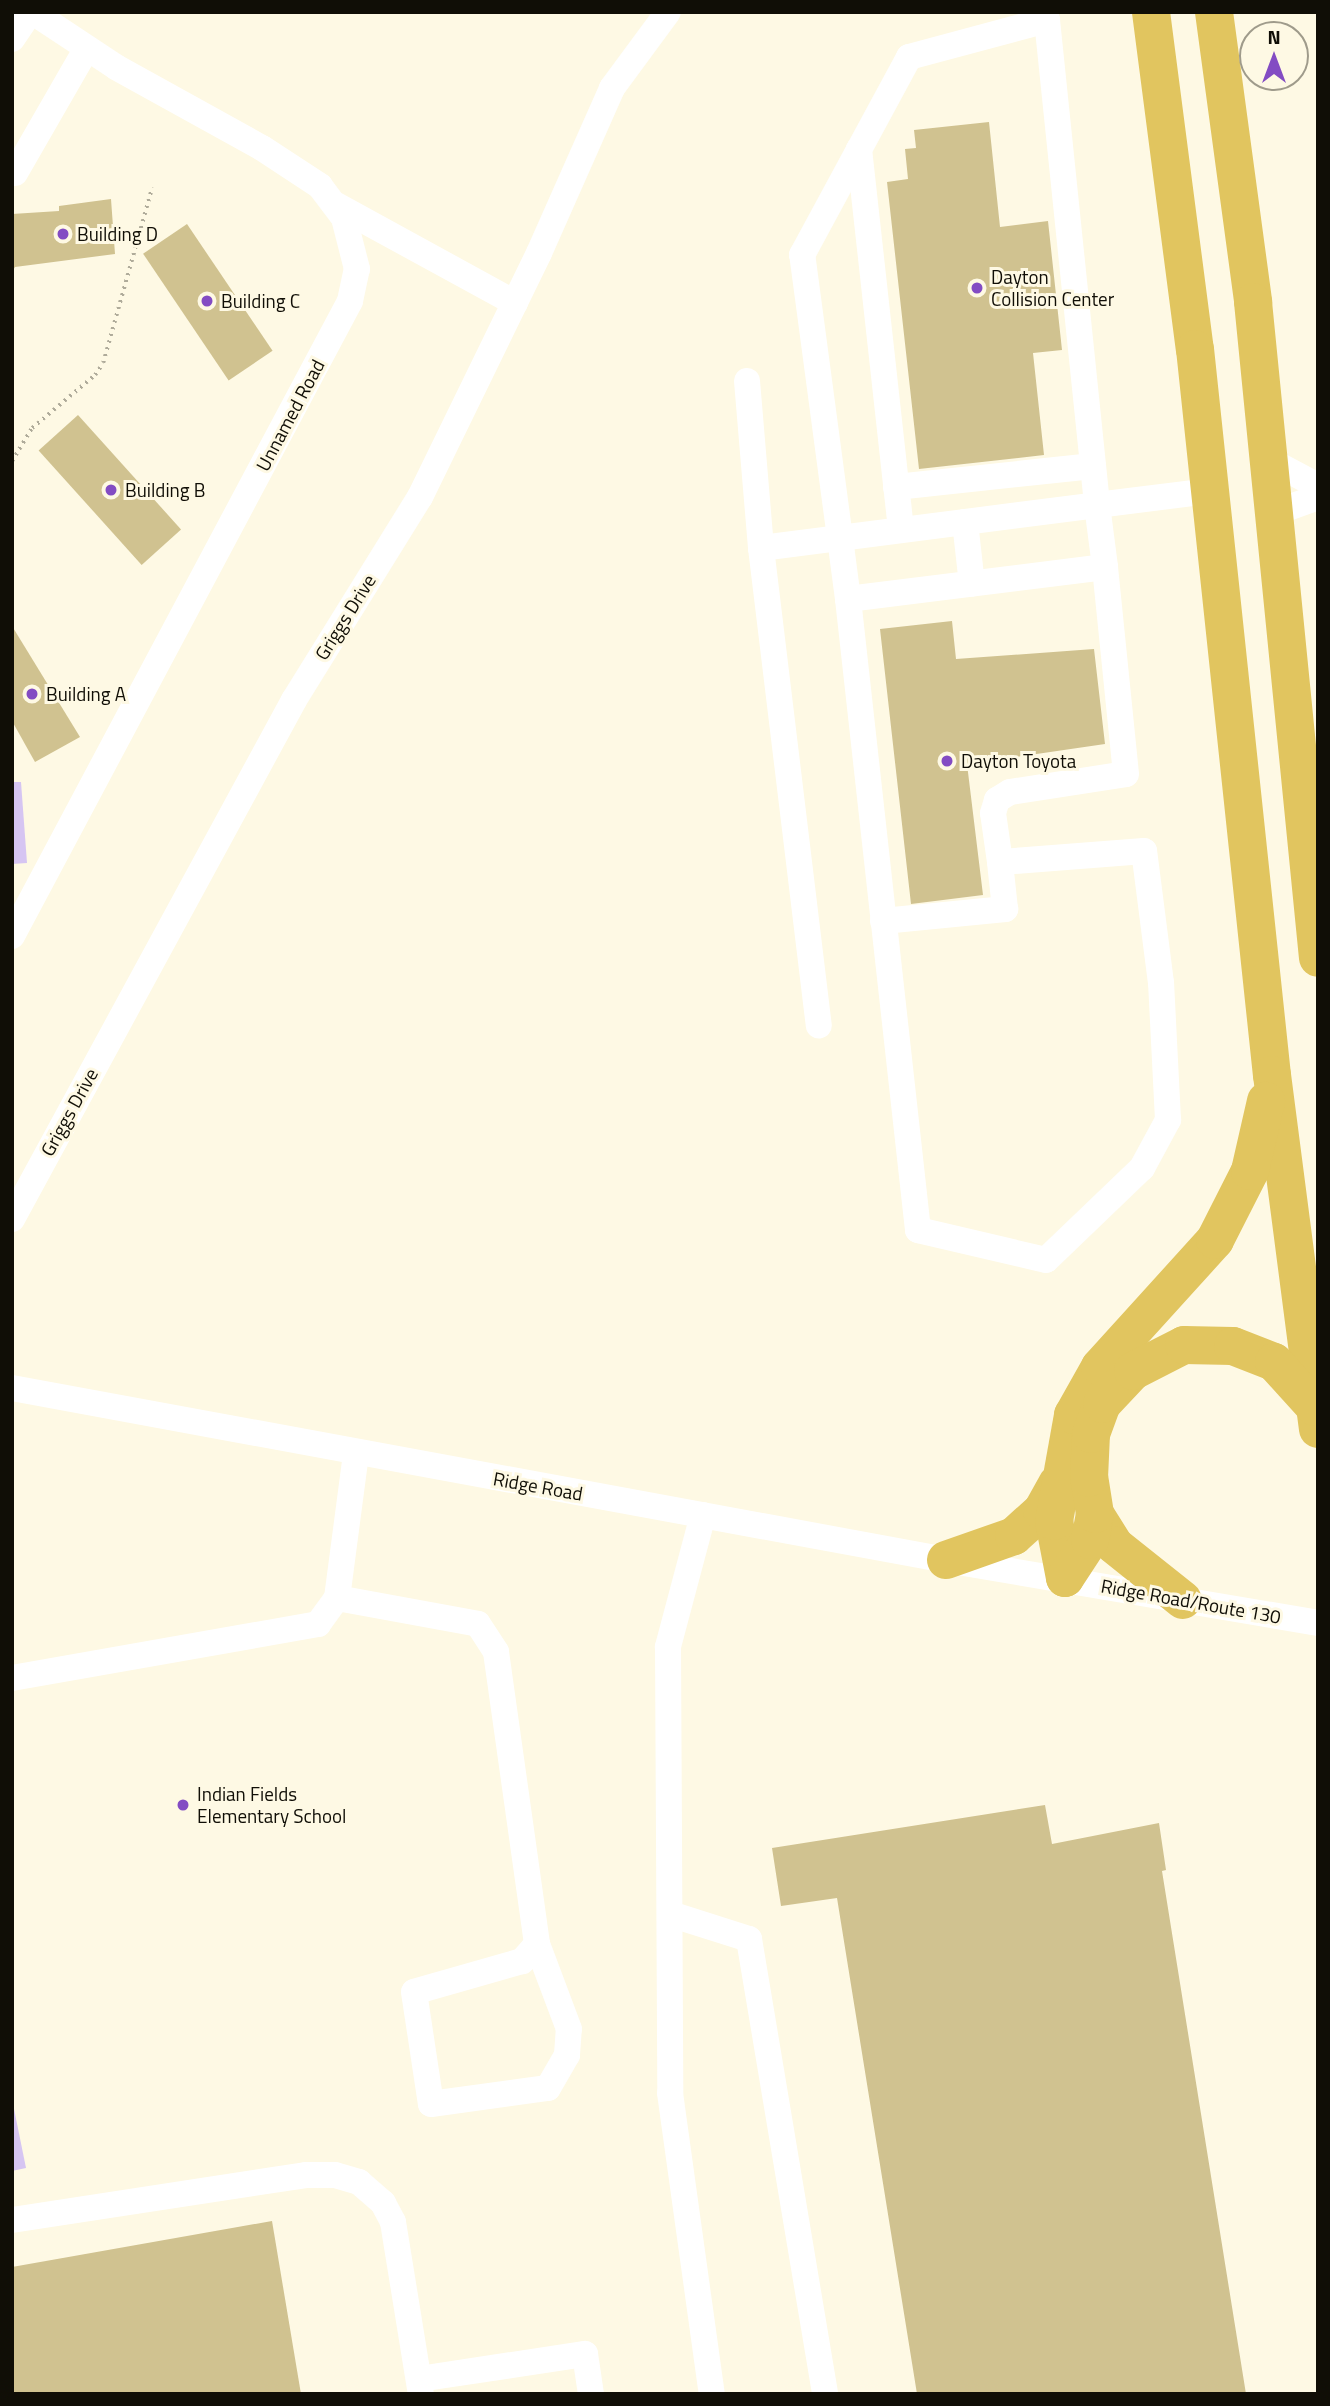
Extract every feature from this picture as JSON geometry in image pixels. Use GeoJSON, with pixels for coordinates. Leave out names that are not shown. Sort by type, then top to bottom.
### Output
{"type":"FeatureCollection","features":[{"type":"Feature","properties":{"kind":"highway"},"geometry":{"type":"LineString","coordinates":[[1151,12],[1210,491],[1272,1075],[1316,1418]]}},
{"type":"Feature","properties":{"kind":"highway"},"geometry":{"type":"LineString","coordinates":[[1214,12],[1253,302],[1318,957]]}},
{"type":"Feature","properties":{"kind":"highway"},"geometry":{"type":"LineString","coordinates":[[1065,1578],[1054,1521],[1073,1415],[1100,1367],[1215,1240],[1250,1171],[1272,1075]]}},
{"type":"Feature","properties":{"kind":"highway"},"geometry":{"type":"LineString","coordinates":[[1183,1600],[1114,1545],[1095,1514],[1089,1478],[1091,1434],[1102,1405],[1133,1371],[1185,1345],[1233,1346],[1274,1362],[1316,1418]]}},
{"type":"Feature","properties":{"kind":"highway"},"geometry":{"type":"LineString","coordinates":[[946,1560],[1014,1536],[1042,1511],[1059,1482]]}},
{"type":"Feature","properties":{"kind":"highway"},"geometry":{"type":"LineString","coordinates":[[1065,1578],[1086,1548],[1095,1514]]}},
{"type":"Feature","properties":{"kind":"street"},"geometry":{"type":"LineString","coordinates":[[12,39],[31,12]]}},
{"type":"Feature","properties":{"kind":"street","name":"Unnamed Road"},"geometry":{"type":"LineString","coordinates":[[12,936],[350,301],[357,269],[351,237],[336,205],[320,186],[262,148],[87,48],[31,12]]}},
{"type":"Feature","properties":{"kind":"street","name":"Griggs Drive"},"geometry":{"type":"LineString","coordinates":[[12,1219],[294,700],[420,497],[515,303],[612,88],[668,12]]}},
{"type":"Feature","properties":{"kind":"street"},"geometry":{"type":"LineString","coordinates":[[883,921],[1005,909],[993,813],[997,800],[1010,792],[1126,774],[1047,20],[1016,18],[909,57],[802,255],[848,599],[883,921],[918,1230],[1046,1260],[1142,1168],[1168,1120],[1161,983],[1144,851],[1000,862]]}},
{"type":"Feature","properties":{"kind":"street"},"geometry":{"type":"LineString","coordinates":[[15,173],[87,48]]}},
{"type":"Feature","properties":{"kind":"street"},"geometry":{"type":"LineString","coordinates":[[859,149],[901,530]]}},
{"type":"Feature","properties":{"kind":"street"},"geometry":{"type":"LineString","coordinates":[[336,205],[515,303]]}},
{"type":"Feature","properties":{"kind":"street"},"geometry":{"type":"LineString","coordinates":[[747,381],[761,548],[819,1026]]}},
{"type":"Feature","properties":{"kind":"street"},"geometry":{"type":"LineString","coordinates":[[1269,460],[1318,486]]}},
{"type":"Feature","properties":{"kind":"street"},"geometry":{"type":"LineString","coordinates":[[896,487],[1093,466]]}},
{"type":"Feature","properties":{"kind":"street"},"geometry":{"type":"LineString","coordinates":[[761,548],[1210,491]]}},
{"type":"Feature","properties":{"kind":"street"},"geometry":{"type":"LineString","coordinates":[[1274,513],[1318,497]]}},
{"type":"Feature","properties":{"kind":"street"},"geometry":{"type":"LineString","coordinates":[[965,522],[972,584]]}},
{"type":"Feature","properties":{"kind":"street"},"geometry":{"type":"LineString","coordinates":[[848,599],[1105,567]]}},
{"type":"Feature","properties":{"kind":"street","name":"Ridge Road"},"geometry":{"type":"LineString","coordinates":[[12,1388],[356,1454],[946,1560],[1065,1578]]}},
{"type":"Feature","properties":{"kind":"street"},"geometry":{"type":"LineString","coordinates":[[12,1678],[318,1624],[337,1598],[356,1454]]}},
{"type":"Feature","properties":{"kind":"street"},"geometry":{"type":"LineString","coordinates":[[704,1515],[668,1647],[670,2093],[712,2394]]}},
{"type":"Feature","properties":{"kind":"street","name":"Ridge Road/Route 130"},"geometry":{"type":"LineString","coordinates":[[1065,1578],[1318,1623]]}},
{"type":"Feature","properties":{"kind":"street"},"geometry":{"type":"LineString","coordinates":[[337,1598],[478,1624],[496,1651],[537,1944],[569,2029],[567,2055],[548,2088],[430,2104],[414,1992],[522,1961],[537,1944]]}},
{"type":"Feature","properties":{"kind":"street"},"geometry":{"type":"LineString","coordinates":[[670,1914],[749,1939],[825,2394]]}},
{"type":"Feature","properties":{"kind":"street"},"geometry":{"type":"LineString","coordinates":[[12,2220],[306,2175],[335,2175],[359,2182],[383,2203],[393,2222],[420,2387],[585,2354],[591,2394]]}},
{"type":"Feature","properties":{"kind":"path"},"geometry":{"type":"LineString","coordinates":[[12,461],[32,428],[94,375],[103,363],[152,188]]}},
{"type":"Feature","properties":{"kind":"shaded area"},"geometry":{"type":"Polygon","coordinates":[[[12,782],[21,782],[27,863],[12,864],[12,782]]]}},
{"type":"Feature","properties":{"kind":"shaded area"},"geometry":{"type":"Polygon","coordinates":[[[12,2099],[26,2168],[12,2171],[12,2099]]]}},
{"type":"Feature","properties":{"kind":"building","name":"Dayton Collision Center"},"geometry":{"type":"Polygon","coordinates":[[[989,122],[1000,227],[1048,221],[1062,350],[1033,353],[1044,455],[919,469],[887,182],[908,179],[905,149],[916,148],[914,130],[989,122]]]}},
{"type":"Feature","properties":{"kind":"building","name":"Building D"},"geometry":{"type":"Polygon","coordinates":[[[111,199],[115,254],[15,267],[12,272],[12,214],[59,211],[59,206],[111,199]]]}},
{"type":"Feature","properties":{"kind":"building","name":"Building C"},"geometry":{"type":"Polygon","coordinates":[[[187,224],[273,351],[229,380],[143,254],[187,224]]]}},
{"type":"Feature","properties":{"kind":"building","name":"Building B"},"geometry":{"type":"Polygon","coordinates":[[[78,415],[181,529],[142,565],[39,450],[78,415]]]}},
{"type":"Feature","properties":{"kind":"building","name":"Dayton Toyota"},"geometry":{"type":"Polygon","coordinates":[[[952,621],[956,659],[1094,649],[1105,744],[967,764],[983,895],[911,904],[880,629],[952,621]]]}},
{"type":"Feature","properties":{"kind":"building","name":"Building A"},"geometry":{"type":"Polygon","coordinates":[[[12,626],[80,737],[35,762],[12,721],[12,626]]]}},
{"type":"Feature","properties":{"kind":"building"},"geometry":{"type":"Polygon","coordinates":[[[1045,1805],[1052,1844],[1159,1823],[1166,1870],[1162,1871],[1246,2394],[917,2394],[837,1898],[781,1906],[772,1848],[1045,1805]]]}},
{"type":"Feature","properties":{"kind":"building"},"geometry":{"type":"Polygon","coordinates":[[[272,2221],[301,2394],[12,2394],[12,2267],[272,2221]]]}},
{"type":"Feature","properties":{"kind":"place","name":"Building D"},"geometry":{"type":"Point","coordinates":[63,234]}},
{"type":"Feature","properties":{"kind":"place","name":"Dayton Collision Center"},"geometry":{"type":"Point","coordinates":[977,288]}},
{"type":"Feature","properties":{"kind":"place","name":"Building C"},"geometry":{"type":"Point","coordinates":[207,301]}},
{"type":"Feature","properties":{"kind":"place","name":"Building B"},"geometry":{"type":"Point","coordinates":[111,490]}},
{"type":"Feature","properties":{"kind":"place","name":"Building A"},"geometry":{"type":"Point","coordinates":[32,694]}},
{"type":"Feature","properties":{"kind":"place","name":"Dayton Toyota"},"geometry":{"type":"Point","coordinates":[947,761]}},
{"type":"Feature","properties":{"kind":"place","name":"Indian Fields Elementary School"},"geometry":{"type":"Point","coordinates":[183,1805]}}]}
